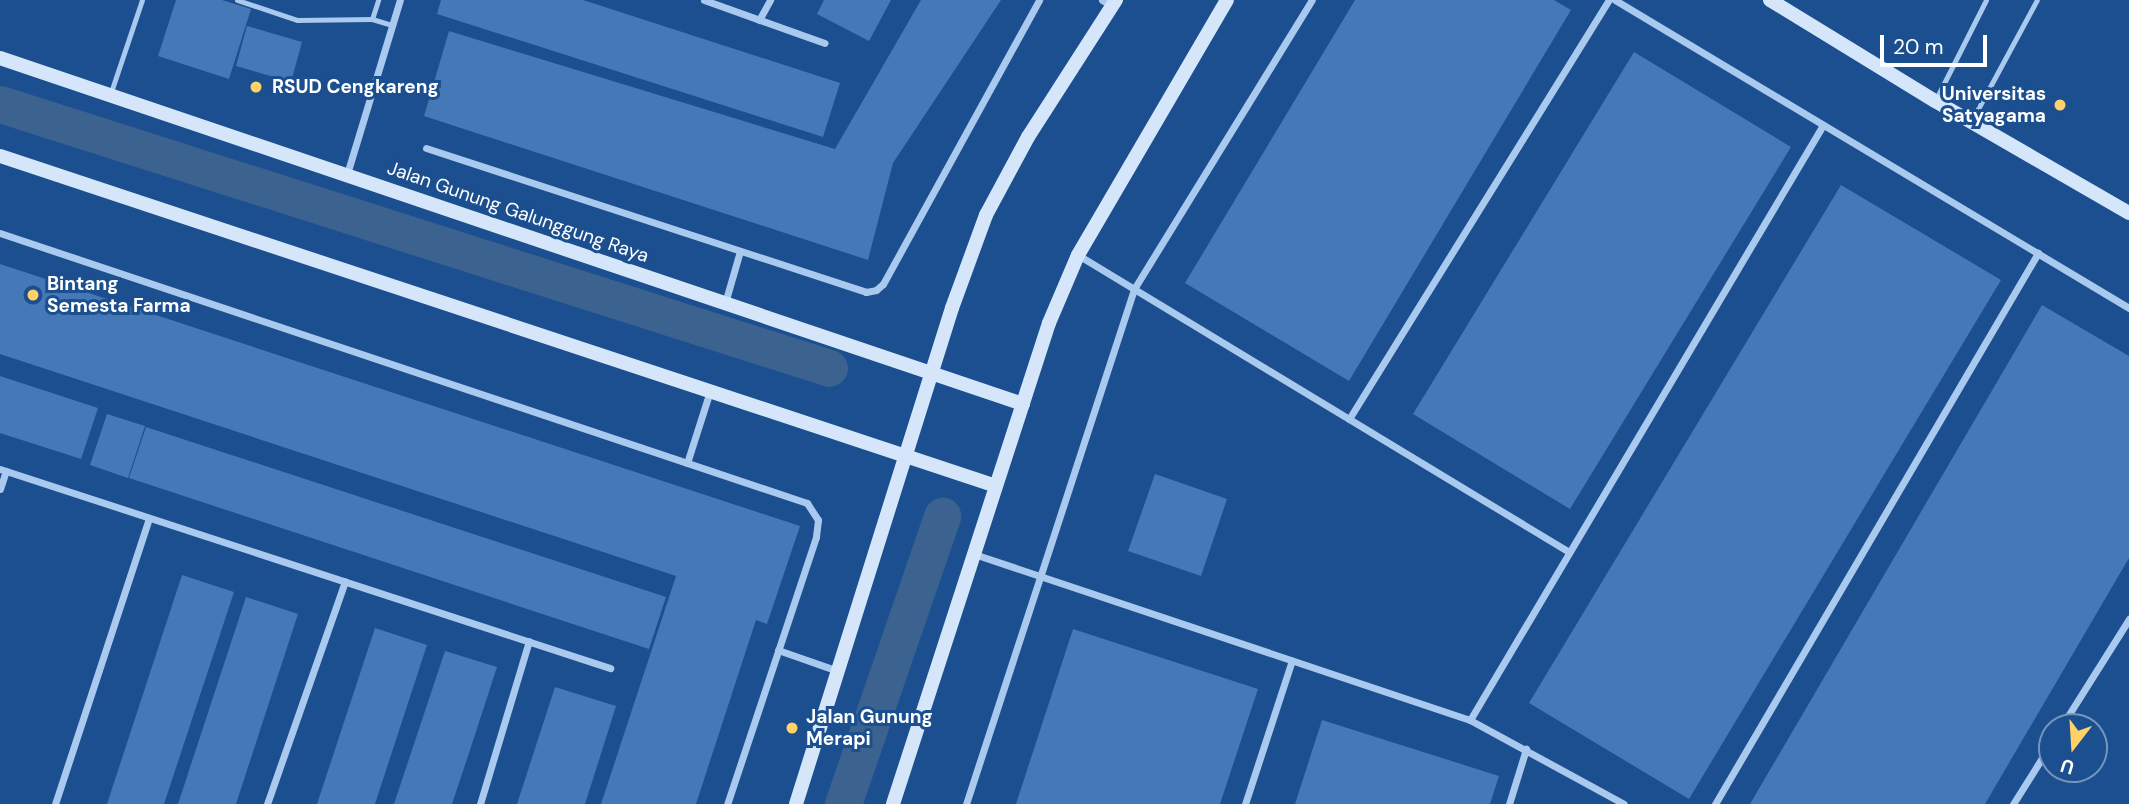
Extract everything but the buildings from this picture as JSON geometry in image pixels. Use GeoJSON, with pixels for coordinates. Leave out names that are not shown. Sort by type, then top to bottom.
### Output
{"type":"FeatureCollection","features":[{"type":"Feature","properties":{"kind":"street"},"geometry":{"type":"LineString","coordinates":[[347,174],[400,0]]}},
{"type":"Feature","properties":{"kind":"street"},"geometry":{"type":"LineString","coordinates":[[704,0],[825,43]]}},
{"type":"Feature","properties":{"kind":"street"},"geometry":{"type":"LineString","coordinates":[[759,20],[770,0]]}},
{"type":"Feature","properties":{"kind":"street"},"geometry":{"type":"LineString","coordinates":[[426,148],[866,292],[876,290],[883,284],[1039,0]]}},
{"type":"Feature","properties":{"kind":"street"},"geometry":{"type":"LineString","coordinates":[[893,804],[1049,323],[1079,255],[1227,0]]}},
{"type":"Feature","properties":{"kind":"street"},"geometry":{"type":"LineString","coordinates":[[966,804],[1134,289],[1312,0]]}},
{"type":"Feature","properties":{"kind":"street"},"geometry":{"type":"LineString","coordinates":[[1349,419],[1609,0]]}},
{"type":"Feature","properties":{"kind":"street"},"geometry":{"type":"LineString","coordinates":[[1615,0],[2129,308]]}},
{"type":"Feature","properties":{"kind":"street"},"geometry":{"type":"LineString","coordinates":[[1770,0],[1935,101],[2129,213]]}},
{"type":"Feature","properties":{"kind":"street"},"geometry":{"type":"LineString","coordinates":[[796,804],[908,455],[952,308],[986,215],[1028,137],[1110,2]]}},
{"type":"Feature","properties":{"kind":"street","name":"Jalan Gunung Galunggung Raya"},"geometry":{"type":"LineString","coordinates":[[0,58],[1023,404]]}},
{"type":"Feature","properties":{"kind":"street"},"geometry":{"type":"LineString","coordinates":[[1470,720],[1823,125]]}},
{"type":"Feature","properties":{"kind":"street"},"geometry":{"type":"LineString","coordinates":[[0,156],[996,486]]}},
{"type":"Feature","properties":{"kind":"street"},"geometry":{"type":"LineString","coordinates":[[0,233],[807,503],[818,520],[816,537],[727,804]]}},
{"type":"Feature","properties":{"kind":"street"},"geometry":{"type":"LineString","coordinates":[[725,303],[740,251]]}},
{"type":"Feature","properties":{"kind":"street"},"geometry":{"type":"LineString","coordinates":[[1716,804],[2038,253]]}},
{"type":"Feature","properties":{"kind":"street"},"geometry":{"type":"LineString","coordinates":[[1079,255],[1569,552]]}},
{"type":"Feature","properties":{"kind":"street"},"geometry":{"type":"LineString","coordinates":[[687,463],[710,391]]}},
{"type":"Feature","properties":{"kind":"street"},"geometry":{"type":"LineString","coordinates":[[0,489],[3,470],[610,668]]}},
{"type":"Feature","properties":{"kind":"street"},"geometry":{"type":"LineString","coordinates":[[55,804],[149,518]]}},
{"type":"Feature","properties":{"kind":"street"},"geometry":{"type":"LineString","coordinates":[[974,554],[1470,720],[1625,804]]}},
{"type":"Feature","properties":{"kind":"street"},"geometry":{"type":"LineString","coordinates":[[267,804],[345,581]]}},
{"type":"Feature","properties":{"kind":"street"},"geometry":{"type":"LineString","coordinates":[[2070,713],[2129,619]]}},
{"type":"Feature","properties":{"kind":"street"},"geometry":{"type":"LineString","coordinates":[[480,804],[529,641]]}},
{"type":"Feature","properties":{"kind":"street"},"geometry":{"type":"LineString","coordinates":[[778,650],[838,671]]}},
{"type":"Feature","properties":{"kind":"street"},"geometry":{"type":"LineString","coordinates":[[1245,804],[1292,660]]}},
{"type":"Feature","properties":{"kind":"street"},"geometry":{"type":"LineString","coordinates":[[1509,804],[1526,749]]}},
{"type":"Feature","properties":{"kind":"street"},"geometry":{"type":"LineString","coordinates":[[2013,804],[2038,764]]}},
{"type":"Feature","properties":{"kind":"lane"},"geometry":{"type":"LineString","coordinates":[[110,95],[142,0]]}},
{"type":"Feature","properties":{"kind":"lane"},"geometry":{"type":"LineString","coordinates":[[237,0],[297,20],[372,19],[392,25]]}},
{"type":"Feature","properties":{"kind":"lane"},"geometry":{"type":"LineString","coordinates":[[372,19],[378,0]]}},
{"type":"Feature","properties":{"kind":"lane"},"geometry":{"type":"LineString","coordinates":[[1935,101],[1986,0]]}},
{"type":"Feature","properties":{"kind":"lane"},"geometry":{"type":"LineString","coordinates":[[1972,121],[2037,0]]}},
{"type":"Feature","properties":{"kind":"waterway"},"geometry":{"type":"LineString","coordinates":[[0,104],[829,368]]}},
{"type":"Feature","properties":{"kind":"waterway"},"geometry":{"type":"LineString","coordinates":[[843,804],[942,516]]}},
{"type":"Feature","properties":{"kind":"place","name":"RSUD Cengkareng"},"geometry":{"type":"Point","coordinates":[256,87]}},
{"type":"Feature","properties":{"kind":"place","name":"Universitas Satyagama"},"geometry":{"type":"Point","coordinates":[2060,105]}},
{"type":"Feature","properties":{"kind":"place","name":"Bintang Semesta Farma"},"geometry":{"type":"Point","coordinates":[33,295]}},
{"type":"Feature","properties":{"kind":"place","name":"Jalan Gunung Merapi"},"geometry":{"type":"Point","coordinates":[792,728]}}]}
